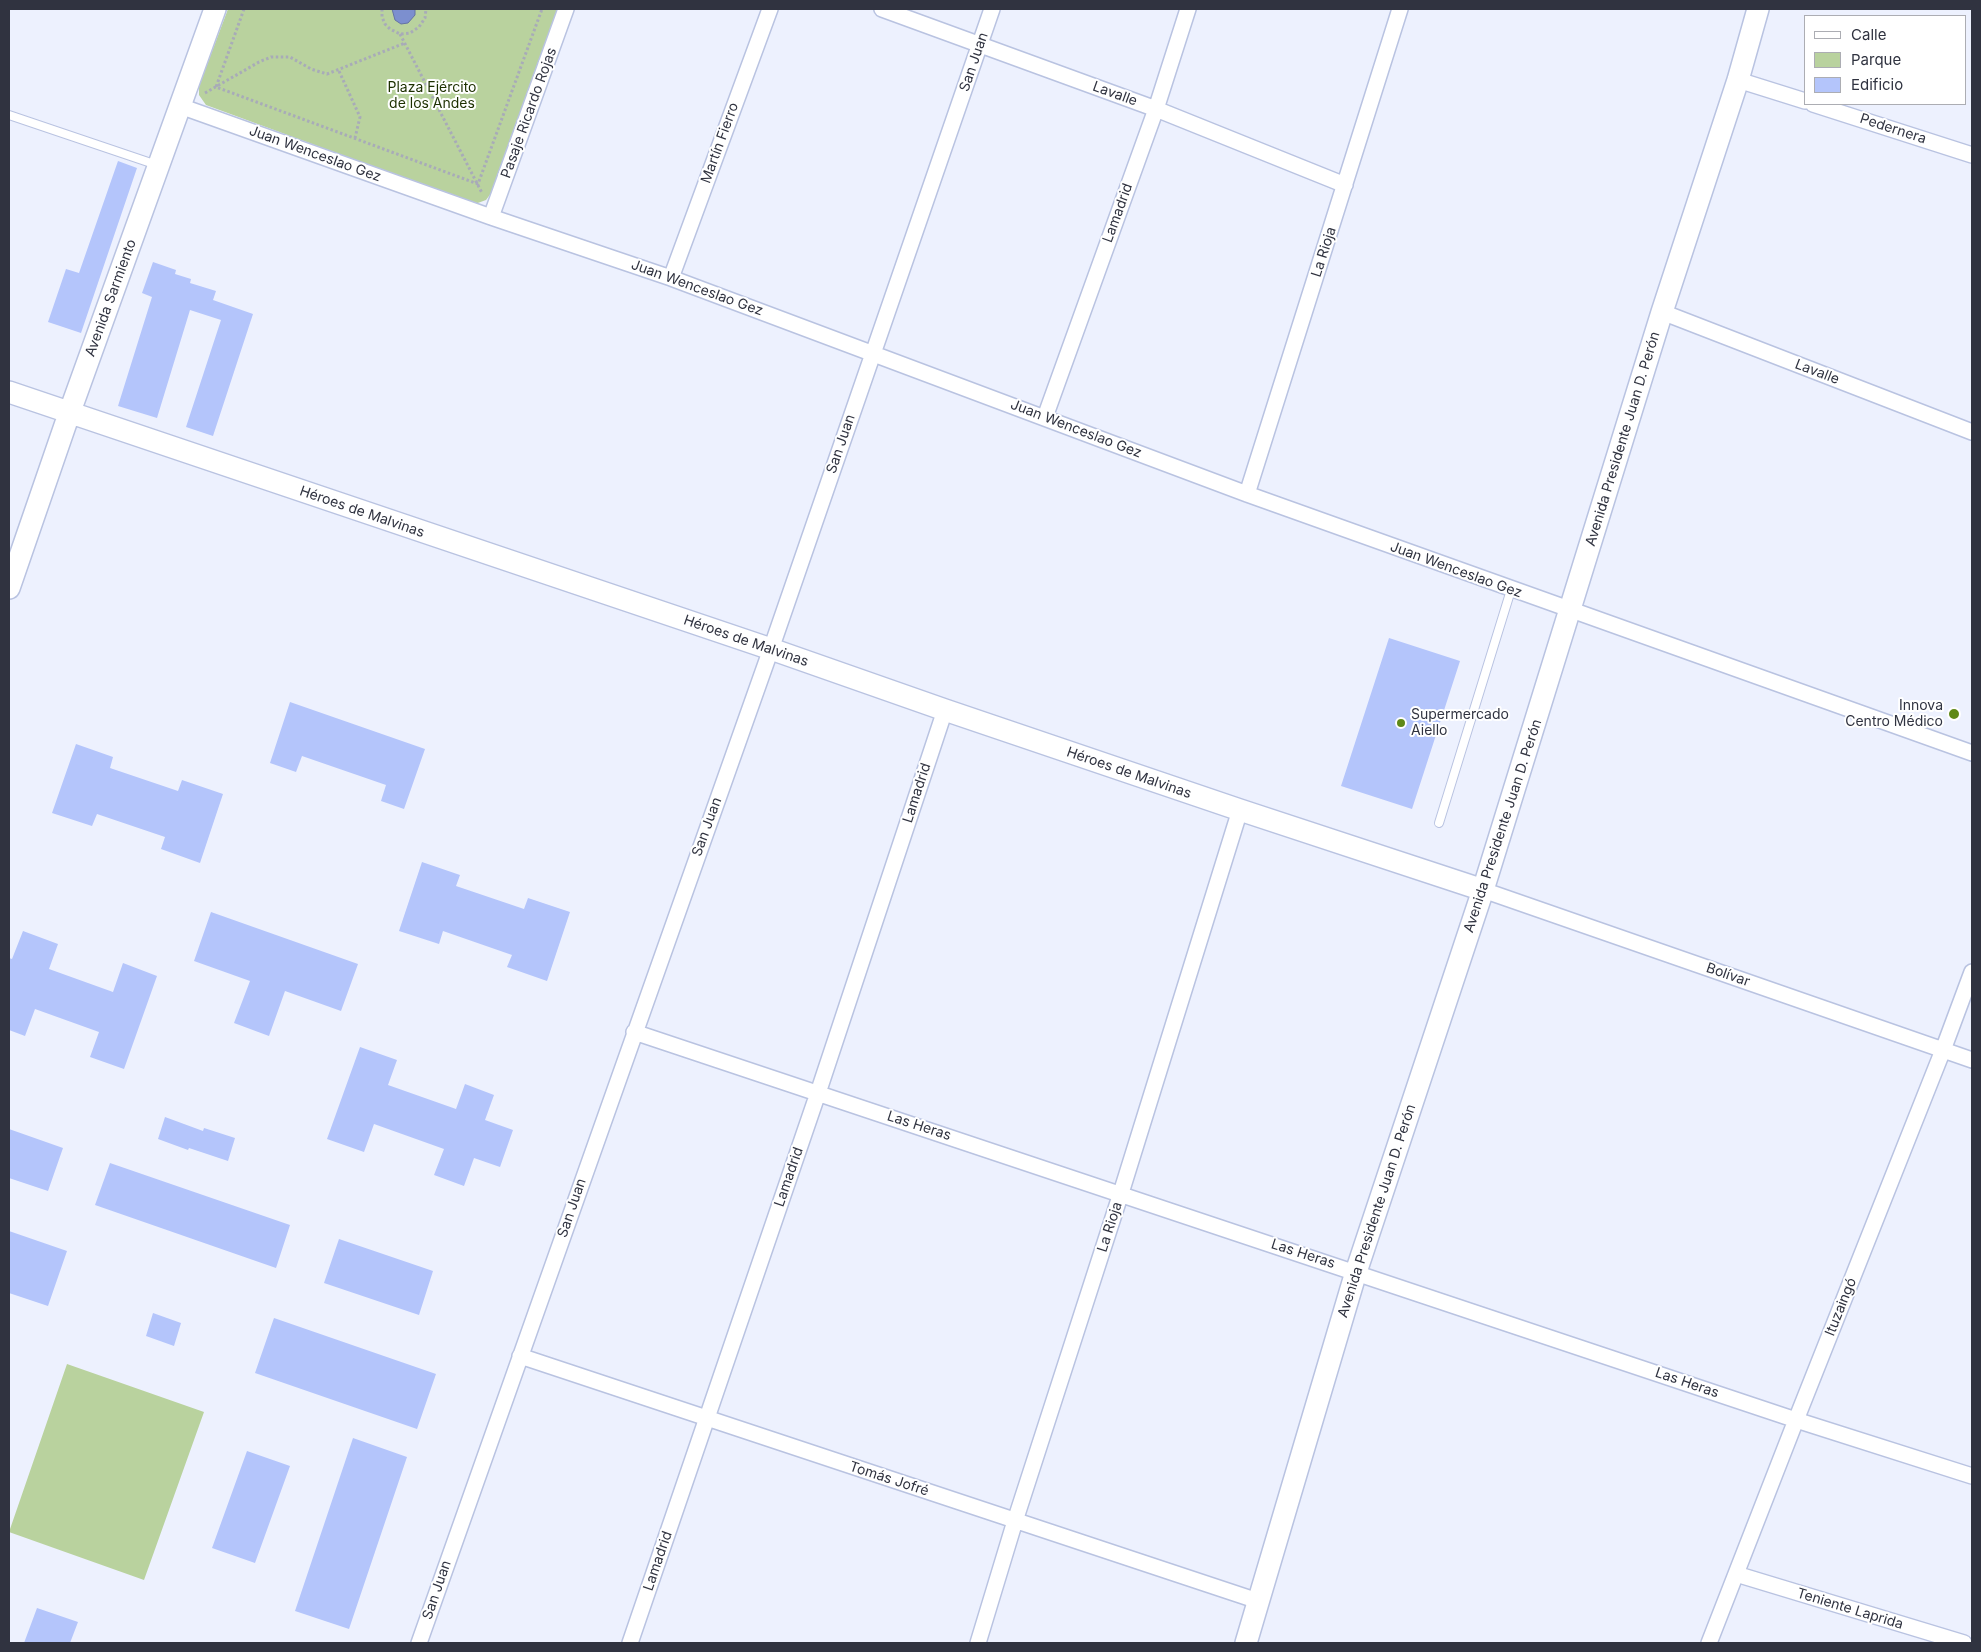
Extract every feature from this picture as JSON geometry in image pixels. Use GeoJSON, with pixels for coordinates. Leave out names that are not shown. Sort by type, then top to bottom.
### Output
{"type":"FeatureCollection","features":[{"type":"Feature","properties":{"kind":"main road","name":"Avenida Sarmiento"},"geometry":{"type":"LineString","coordinates":[[9,588],[69,414],[215,9]]}},
{"type":"Feature","properties":{"kind":"main road","name":"Avenida Presidente Juan D. Perón"},"geometry":{"type":"LineString","coordinates":[[1246,1643],[1356,1272],[1483,890],[1662,312],[1738,80],[1758,9]]}},
{"type":"Feature","properties":{"kind":"main road","name":"Héroes de Malvinas"},"geometry":{"type":"LineString","coordinates":[[9,392],[69,414],[771,649],[1240,810],[1483,890]]}},
{"type":"Feature","properties":{"kind":"street","name":"Pasaje Ricardo Rojas"},"geometry":{"type":"LineString","coordinates":[[491,217],[566,9]]}},
{"type":"Feature","properties":{"kind":"street","name":"Martín Fierro"},"geometry":{"type":"LineString","coordinates":[[671,278],[770,9]]}},
{"type":"Feature","properties":{"kind":"street","name":"Lavalle"},"geometry":{"type":"LineString","coordinates":[[882,9],[1156,110],[1345,185]]}},
{"type":"Feature","properties":{"kind":"street","name":"San Juan"},"geometry":{"type":"LineString","coordinates":[[419,1643],[771,649],[992,9]]}},
{"type":"Feature","properties":{"kind":"street","name":"Lamadrid"},"geometry":{"type":"LineString","coordinates":[[1045,417],[1156,110],[1188,9]]}},
{"type":"Feature","properties":{"kind":"street","name":"La Rioja"},"geometry":{"type":"LineString","coordinates":[[1247,494],[1400,9]]}},
{"type":"Feature","properties":{"kind":"street"},"geometry":{"type":"LineString","coordinates":[[1738,80],[1804,101]]}},
{"type":"Feature","properties":{"kind":"street","name":"Pedernera"},"geometry":{"type":"LineString","coordinates":[[1816,105],[1972,155]]}},
{"type":"Feature","properties":{"kind":"street","name":"Juan Wenceslao Gez"},"geometry":{"type":"LineString","coordinates":[[180,106],[491,217],[671,278],[1247,494],[1972,753]]}},
{"type":"Feature","properties":{"kind":"street","name":"Lavalle"},"geometry":{"type":"LineString","coordinates":[[1662,312],[1972,432]]}},
{"type":"Feature","properties":{"kind":"street","name":"Lamadrid"},"geometry":{"type":"LineString","coordinates":[[630,1643],[818,1093],[945,710]]}},
{"type":"Feature","properties":{"kind":"street","name":"La Rioja"},"geometry":{"type":"LineString","coordinates":[[978,1643],[1240,810]]}},
{"type":"Feature","properties":{"kind":"street","name":"Bolívar"},"geometry":{"type":"LineString","coordinates":[[1483,890],[1972,1060]]}},
{"type":"Feature","properties":{"kind":"street","name":"Ituzaingó"},"geometry":{"type":"LineString","coordinates":[[1709,1643],[1972,972]]}},
{"type":"Feature","properties":{"kind":"street","name":"Las Heras"},"geometry":{"type":"LineString","coordinates":[[634,1032],[1796,1420],[1972,1476]]}},
{"type":"Feature","properties":{"kind":"street","name":"Tomás Jofré"},"geometry":{"type":"LineString","coordinates":[[520,1356],[1258,1602]]}},
{"type":"Feature","properties":{"kind":"street","name":"Teniente Laprida"},"geometry":{"type":"LineString","coordinates":[[1736,1574],[1964,1643]]}},
{"type":"Feature","properties":{"kind":"lane"},"geometry":{"type":"LineString","coordinates":[[9,115],[159,166]]}},
{"type":"Feature","properties":{"kind":"lane"},"geometry":{"type":"LineString","coordinates":[[1439,823],[1512,590]]}},
{"type":"Feature","properties":{"kind":"path"},"geometry":{"type":"LineString","coordinates":[[216,87],[244,9]]}},
{"type":"Feature","properties":{"kind":"path"},"geometry":{"type":"LineString","coordinates":[[382,9],[382,17],[385,24],[400,34],[410,33],[419,27],[425,18],[426,9]]}},
{"type":"Feature","properties":{"kind":"path"},"geometry":{"type":"LineString","coordinates":[[478,184],[542,9]]}},
{"type":"Feature","properties":{"kind":"path"},"geometry":{"type":"LineString","coordinates":[[400,34],[478,184],[491,217]]}},
{"type":"Feature","properties":{"kind":"path"},"geometry":{"type":"LineString","coordinates":[[180,106],[265,59],[279,56],[290,57],[323,74],[339,71],[405,43]]}},
{"type":"Feature","properties":{"kind":"path"},"geometry":{"type":"LineString","coordinates":[[339,71],[360,117],[355,138]]}},
{"type":"Feature","properties":{"kind":"path"},"geometry":{"type":"LineString","coordinates":[[216,87],[478,184]]}},
{"type":"Feature","properties":{"kind":"green space","name":"Plaza Ejército de los Andes"},"geometry":{"type":"Polygon","coordinates":[[[228,9],[558,9],[492,192],[486,200],[475,204],[206,105],[199,95],[199,86],[228,9]]]}},
{"type":"Feature","properties":{"kind":"green space"},"geometry":{"type":"Polygon","coordinates":[[[67,1364],[204,1412],[144,1580],[9,1532],[67,1364]]]}},
{"type":"Feature","properties":{"kind":"water"},"geometry":{"type":"Polygon","coordinates":[[[392,9],[415,9],[415,15],[408,23],[401,24],[395,20],[392,9]]]}},
{"type":"Feature","properties":{"kind":"building"},"geometry":{"type":"Polygon","coordinates":[[[118,161],[137,168],[81,333],[48,322],[66,269],[79,273],[118,161]]]}},
{"type":"Feature","properties":{"kind":"building"},"geometry":{"type":"Polygon","coordinates":[[[153,262],[176,270],[175,274],[191,279],[190,283],[216,291],[213,300],[253,314],[213,436],[186,427],[221,320],[190,310],[157,418],[118,406],[152,297],[142,293],[153,262]]]}},
{"type":"Feature","properties":{"kind":"building","name":"Supermercado Aiello"},"geometry":{"type":"Polygon","coordinates":[[[1389,638],[1460,661],[1412,809],[1341,786],[1389,638]]]}},
{"type":"Feature","properties":{"kind":"building"},"geometry":{"type":"Polygon","coordinates":[[[290,702],[425,749],[404,809],[381,801],[386,785],[302,756],[296,772],[270,763],[290,702]]]}},
{"type":"Feature","properties":{"kind":"building"},"geometry":{"type":"Polygon","coordinates":[[[76,744],[113,757],[110,768],[178,791],[182,780],[223,794],[200,863],[161,849],[165,837],[97,814],[92,826],[52,813],[76,744]]]}},
{"type":"Feature","properties":{"kind":"building"},"geometry":{"type":"Polygon","coordinates":[[[422,862],[460,875],[456,886],[524,909],[528,898],[570,912],[547,981],[507,967],[512,955],[443,931],[439,944],[399,931],[422,862]]]}},
{"type":"Feature","properties":{"kind":"building"},"geometry":{"type":"Polygon","coordinates":[[[211,912],[358,964],[341,1011],[285,991],[269,1036],[234,1023],[250,981],[194,961],[211,912]]]}},
{"type":"Feature","properties":{"kind":"building"},"geometry":{"type":"Polygon","coordinates":[[[23,931],[58,944],[49,969],[113,992],[123,963],[157,976],[124,1069],[90,1057],[99,1032],[35,1009],[25,1036],[9,1030],[9,958],[12,959],[23,931]]]}},
{"type":"Feature","properties":{"kind":"building"},"geometry":{"type":"Polygon","coordinates":[[[360,1047],[397,1060],[388,1085],[456,1109],[465,1084],[494,1095],[485,1120],[513,1130],[500,1167],[474,1158],[464,1186],[434,1175],[444,1149],[374,1124],[364,1152],[327,1139],[360,1047]]]}},
{"type":"Feature","properties":{"kind":"building"},"geometry":{"type":"Polygon","coordinates":[[[165,1117],[203,1131],[204,1128],[235,1138],[228,1161],[158,1139],[165,1117]]]}},
{"type":"Feature","properties":{"kind":"building"},"geometry":{"type":"Polygon","coordinates":[[[9,1129],[63,1148],[48,1191],[9,1178],[9,1129]]]}},
{"type":"Feature","properties":{"kind":"building"},"geometry":{"type":"Polygon","coordinates":[[[110,1163],[290,1225],[276,1268],[95,1205],[110,1163]]]}},
{"type":"Feature","properties":{"kind":"building"},"geometry":{"type":"Polygon","coordinates":[[[9,1231],[67,1251],[48,1306],[9,1293],[9,1231]]]}},
{"type":"Feature","properties":{"kind":"building"},"geometry":{"type":"Polygon","coordinates":[[[339,1239],[433,1271],[419,1315],[324,1283],[339,1239]]]}},
{"type":"Feature","properties":{"kind":"building"},"geometry":{"type":"Polygon","coordinates":[[[153,1313],[181,1323],[174,1346],[146,1336],[153,1313]]]}},
{"type":"Feature","properties":{"kind":"building"},"geometry":{"type":"Polygon","coordinates":[[[274,1318],[436,1374],[417,1429],[255,1373],[274,1318]]]}},
{"type":"Feature","properties":{"kind":"building"},"geometry":{"type":"Polygon","coordinates":[[[353,1438],[407,1457],[349,1629],[295,1611],[353,1438]]]}},
{"type":"Feature","properties":{"kind":"building"},"geometry":{"type":"Polygon","coordinates":[[[247,1451],[290,1466],[255,1563],[212,1548],[247,1451]]]}},
{"type":"Feature","properties":{"kind":"building"},"geometry":{"type":"Polygon","coordinates":[[[37,1608],[78,1622],[70,1643],[24,1643],[37,1608]]]}},
{"type":"Feature","properties":{"kind":"place","name":"Innova Centro Médico"},"geometry":{"type":"Point","coordinates":[1954,714]}},
{"type":"Feature","properties":{"kind":"place","name":"Supermercado Aiello"},"geometry":{"type":"Point","coordinates":[1401,723]}}]}
